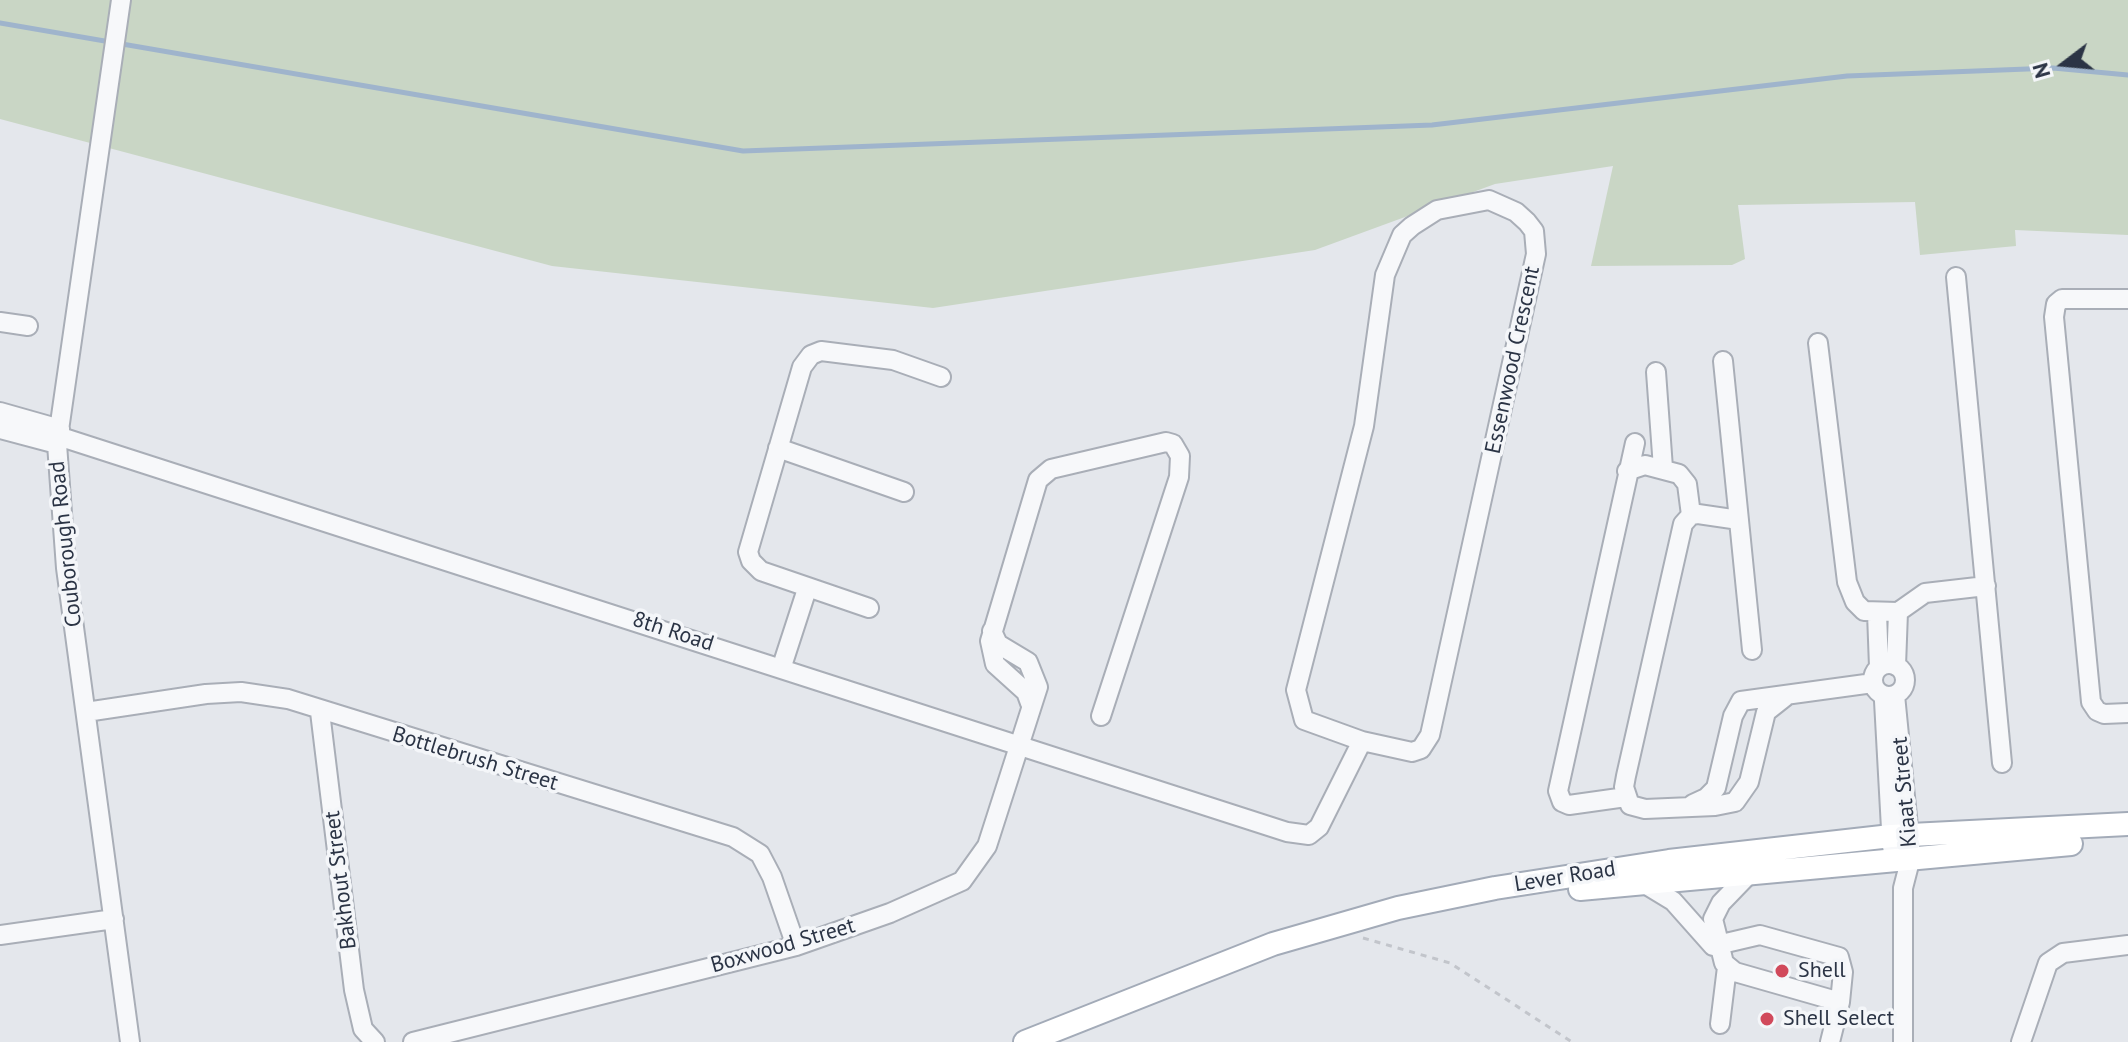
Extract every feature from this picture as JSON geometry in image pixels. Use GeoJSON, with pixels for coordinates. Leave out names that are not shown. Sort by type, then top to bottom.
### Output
{"type":"FeatureCollection","features":[{"type":"Feature","properties":{"kind":"main road","name":"Lever Road"},"geometry":{"type":"LineString","coordinates":[[1051,1042],[1336,931],[1498,897],[1749,874],[1901,846],[2128,824]]}},
{"type":"Feature","properties":{"kind":"main road","name":"Lever Road"},"geometry":{"type":"LineString","coordinates":[[1025,1042],[1273,944],[1398,908],[1495,888],[1669,861],[1901,846],[2128,838]]}},
{"type":"Feature","properties":{"kind":"street","name":"Couborough Road"},"geometry":{"type":"LineString","coordinates":[[121,0],[58,437],[66,568],[130,1042]]}},
{"type":"Feature","properties":{"kind":"street","name":"Essenwood Crescent"},"geometry":{"type":"LineString","coordinates":[[1489,200],[1516,212],[1527,222],[1534,231],[1536,254],[1430,735],[1421,749],[1412,752],[1362,741],[1304,720],[1296,690],[1364,426],[1385,275],[1402,235],[1412,226],[1437,210],[1489,200]]}},
{"type":"Feature","properties":{"kind":"street"},"geometry":{"type":"LineString","coordinates":[[1956,277],[2002,763]]}},
{"type":"Feature","properties":{"kind":"street"},"geometry":{"type":"LineString","coordinates":[[2128,299],[2062,299],[2056,304],[2054,317],[2091,702],[2097,711],[2104,714],[2128,713]]}},
{"type":"Feature","properties":{"kind":"street"},"geometry":{"type":"LineString","coordinates":[[0,322],[28,326]]}},
{"type":"Feature","properties":{"kind":"street"},"geometry":{"type":"LineString","coordinates":[[1818,343],[1847,582],[1860,607],[1877,613],[1898,612],[1925,593],[1986,586]]}},
{"type":"Feature","properties":{"kind":"street"},"geometry":{"type":"LineString","coordinates":[[869,608],[807,589],[756,568],[748,552],[802,367],[815,352],[893,360],[941,377]]}},
{"type":"Feature","properties":{"kind":"street"},"geometry":{"type":"LineString","coordinates":[[1723,361],[1752,650]]}},
{"type":"Feature","properties":{"kind":"street"},"geometry":{"type":"LineString","coordinates":[[1656,372],[1663,468]]}},
{"type":"Feature","properties":{"kind":"street"},"geometry":{"type":"LineString","coordinates":[[0,412],[58,437]]}},
{"type":"Feature","properties":{"kind":"street"},"geometry":{"type":"LineString","coordinates":[[0,429],[58,437]]}},
{"type":"Feature","properties":{"kind":"street","name":"8th Road"},"geometry":{"type":"LineString","coordinates":[[58,437],[782,666],[1019,746],[1303,836],[1316,832],[1362,741]]}},
{"type":"Feature","properties":{"kind":"street"},"geometry":{"type":"LineString","coordinates":[[1626,797],[1569,805],[1562,802],[1558,791],[1635,443]]}},
{"type":"Feature","properties":{"kind":"street","name":"Boxwood Street"},"geometry":{"type":"LineString","coordinates":[[413,1042],[796,946],[890,913],[967,877],[987,846],[1030,703],[1038,687],[1032,667],[998,644],[992,631],[1034,491],[1043,474],[1051,469],[1154,444],[1173,444],[1182,462],[1179,477],[1101,716]]}},
{"type":"Feature","properties":{"kind":"street"},"geometry":{"type":"LineString","coordinates":[[778,448],[904,492]]}},
{"type":"Feature","properties":{"kind":"street"},"geometry":{"type":"LineString","coordinates":[[1627,471],[1638,465],[1663,468],[1683,479],[1691,515],[1680,533],[1635,734],[1626,797],[1630,805],[1645,809],[1727,805],[1743,792],[1766,712],[1785,697]]}},
{"type":"Feature","properties":{"kind":"street"},"geometry":{"type":"LineString","coordinates":[[1691,515],[1739,520]]}},
{"type":"Feature","properties":{"kind":"street"},"geometry":{"type":"LineString","coordinates":[[782,666],[807,589]]}},
{"type":"Feature","properties":{"kind":"street"},"geometry":{"type":"LineString","coordinates":[[1886,681],[1898,612]]}},
{"type":"Feature","properties":{"kind":"street"},"geometry":{"type":"LineString","coordinates":[[1877,613],[1886,681]]}},
{"type":"Feature","properties":{"kind":"street"},"geometry":{"type":"LineString","coordinates":[[1688,806],[1706,798],[1716,788],[1733,716],[1741,701],[1886,681]]}},
{"type":"Feature","properties":{"kind":"street","name":"Kiaat Street"},"geometry":{"type":"LineString","coordinates":[[1886,681],[1903,888],[1903,1042]]}},
{"type":"Feature","properties":{"kind":"street","name":"Bottlebrush Street"},"geometry":{"type":"LineString","coordinates":[[86,712],[241,692],[288,699],[320,712],[746,844],[760,854],[772,877],[796,946]]}},
{"type":"Feature","properties":{"kind":"street","name":"Bakhout Street"},"geometry":{"type":"LineString","coordinates":[[320,712],[354,990],[363,1029],[375,1042]]}},
{"type":"Feature","properties":{"kind":"street"},"geometry":{"type":"LineString","coordinates":[[1720,1024],[1727,967],[1713,928],[1716,911],[1749,874]]}},
{"type":"Feature","properties":{"kind":"street"},"geometry":{"type":"LineString","coordinates":[[1645,884],[1673,901],[1703,938],[1719,948],[1760,935],[1834,954],[1843,967],[1840,1002],[1830,1042]]}},
{"type":"Feature","properties":{"kind":"street"},"geometry":{"type":"LineString","coordinates":[[0,924],[113,913]]}},
{"type":"Feature","properties":{"kind":"street"},"geometry":{"type":"LineString","coordinates":[[0,935],[113,913]]}},
{"type":"Feature","properties":{"kind":"street"},"geometry":{"type":"LineString","coordinates":[[2021,1042],[2040,977],[2053,958],[2063,953],[2128,945]]}},
{"type":"Feature","properties":{"kind":"street"},"geometry":{"type":"LineString","coordinates":[[1727,967],[1840,1002]]}},
{"type":"Feature","properties":{"kind":"path"},"geometry":{"type":"LineString","coordinates":[[1336,931],[1450,963],[1572,1042]]}},
{"type":"Feature","properties":{"kind":"green space"},"geometry":{"type":"Polygon","coordinates":[[[0,0],[2128,0],[2128,235],[2015,230],[2016,246],[1920,255],[1915,202],[1738,205],[1745,259],[1732,265],[1591,266],[1613,166],[1495,184],[1315,250],[933,308],[552,266],[0,119],[0,0]]]}},
{"type":"Feature","properties":{"kind":"waterway"},"geometry":{"type":"LineString","coordinates":[[0,23],[743,151],[1432,125],[1847,76],[2053,68],[2128,75]]}},
{"type":"Feature","properties":{"kind":"place","name":"Shell"},"geometry":{"type":"Point","coordinates":[1782,971]}},
{"type":"Feature","properties":{"kind":"place","name":"Shell Select"},"geometry":{"type":"Point","coordinates":[1767,1019]}}]}
